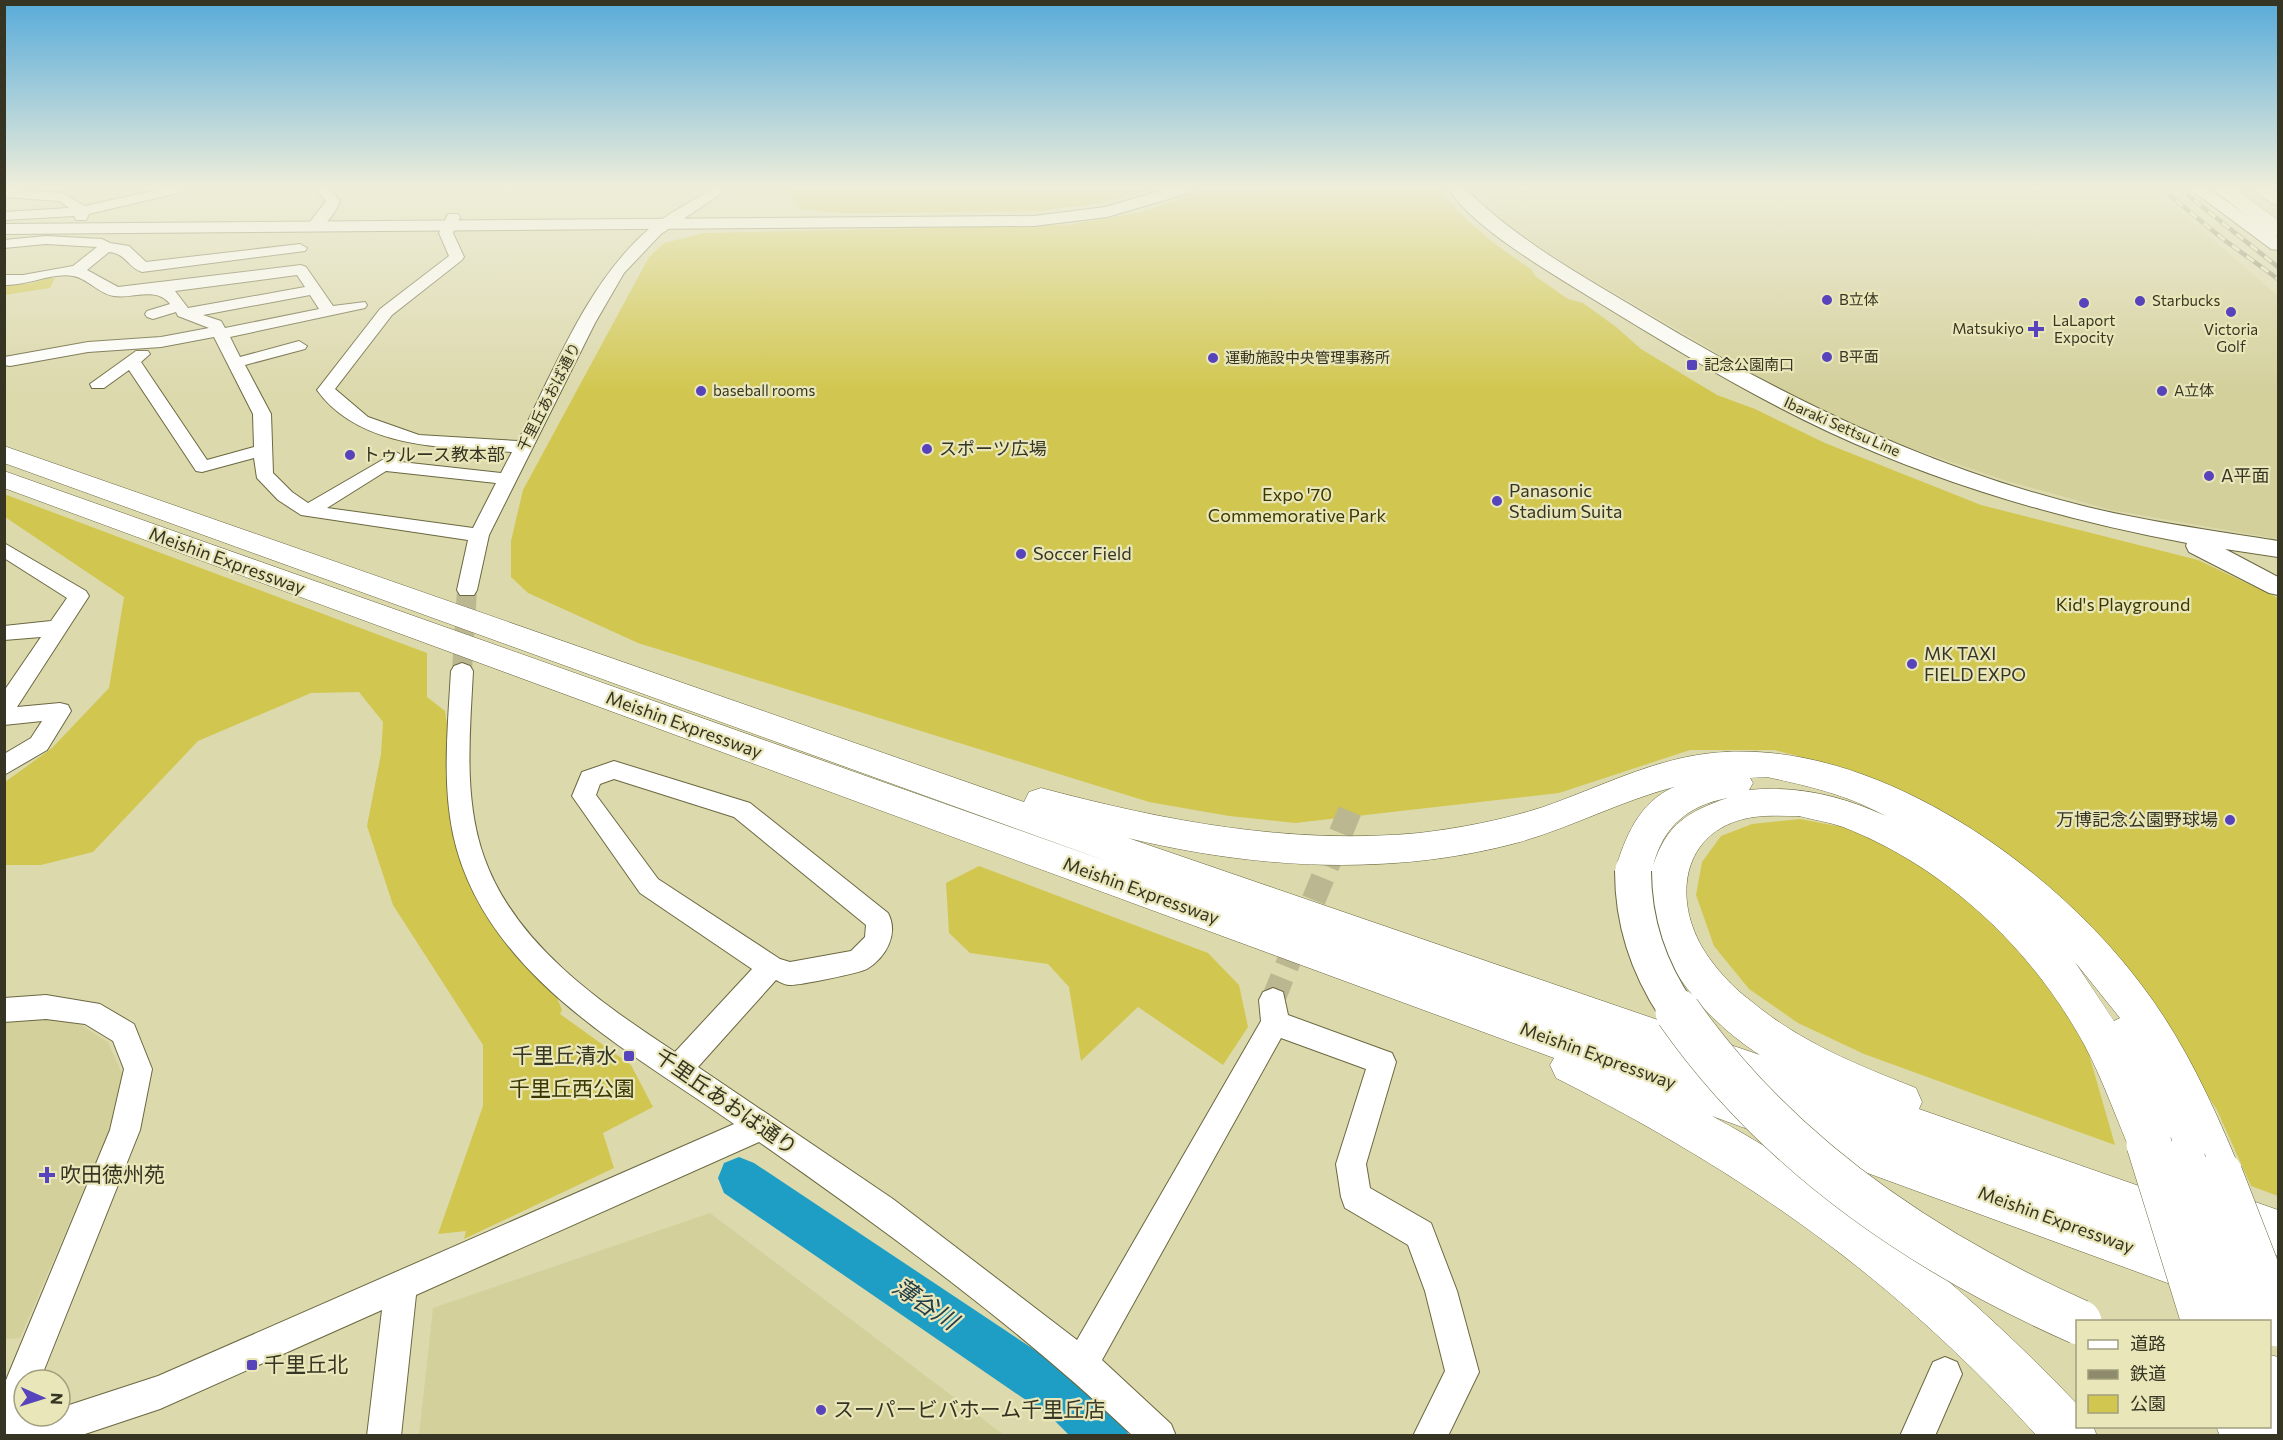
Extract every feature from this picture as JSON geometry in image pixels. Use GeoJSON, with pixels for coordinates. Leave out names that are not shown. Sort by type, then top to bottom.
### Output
{"type":"FeatureCollection","features":[{"type":"Feature","properties":{"kind":"highway","name":"Meishin Expressway"},"geometry":{"type":"LineString","coordinates":[[4,454],[702,704],[2278,1255]]}},
{"type":"Feature","properties":{"kind":"highway","name":"Meishin Expressway"},"geometry":{"type":"LineString","coordinates":[[4,479],[1071,867],[2278,1300]]}},
{"type":"Feature","properties":{"kind":"highway"},"geometry":{"type":"LineString","coordinates":[[702,704],[1091,816],[1193,837],[1277,848],[1362,851],[1453,842],[1544,820],[1661,777],[1714,765],[1764,764],[1816,772],[1868,790],[1919,816],[1978,855],[2028,893],[2071,932],[2115,980],[2153,1036],[2188,1100],[2184,1160]]}},
{"type":"Feature","properties":{"kind":"highway"},"geometry":{"type":"LineString","coordinates":[[2076,1321],[2040,1306],[1938,1252],[1844,1188],[1779,1132],[1716,1062],[1688,1027],[1667,993],[1642,941],[1631,892],[1632,871],[1640,845],[1652,822],[1663,810],[1694,792],[1736,783],[1784,784],[1818,789],[1848,797],[1904,820],[1960,855],[2037,921],[2088,976]]}},
{"type":"Feature","properties":{"kind":"highway"},"geometry":{"type":"LineString","coordinates":[[2278,1233],[1886,1096],[1807,1061],[1776,1042],[1721,1000],[1684,951],[1677,937],[1666,890],[1670,868],[1678,848],[1688,834],[1719,813],[1739,806],[1785,803],[1808,805],[1857,817],[1884,828],[1936,857],[2003,910],[2041,948],[2060,971],[2184,1160],[2278,1324]]}},
{"type":"Feature","properties":{"kind":"highway"},"geometry":{"type":"LineString","coordinates":[[1919,816],[2014,892],[2050,928],[2109,1005],[2144,1065],[2184,1160],[2215,1320]]}},
{"type":"Feature","properties":{"kind":"highway"},"geometry":{"type":"LineString","coordinates":[[1071,867],[1213,929],[1520,1043],[1573,1066],[1721,1143],[1775,1175],[1827,1212],[1935,1297],[1990,1349],[2072,1436]]}},
{"type":"Feature","properties":{"kind":"highway"},"geometry":{"type":"LineString","coordinates":[[2271,1419],[2277,1436]]}},
{"type":"Feature","properties":{"kind":"main road","name":"Ibaraki Settsu Line"},"geometry":{"type":"LineString","coordinates":[[1537,256],[1707,360],[1779,399],[1886,448],[2000,491],[2128,526],[2278,549]]}},
{"type":"Feature","properties":{"kind":"main road"},"geometry":{"type":"LineString","coordinates":[[2128,526],[2146,536],[2199,546],[2258,579],[2278,587]]}},
{"type":"Feature","properties":{"kind":"street"},"geometry":{"type":"LineString","coordinates":[[77,271],[95,256]]}},
{"type":"Feature","properties":{"kind":"street"},"geometry":{"type":"LineString","coordinates":[[131,256],[142,267],[231,256]]}},
{"type":"Feature","properties":{"kind":"street"},"geometry":{"type":"LineString","coordinates":[[457,256],[386,312],[326,390],[362,421],[417,440],[523,447]]}},
{"type":"Feature","properties":{"kind":"street","name":"千里丘あおば通り"},"geometry":{"type":"LineString","coordinates":[[467,590],[479,535],[587,323],[618,271],[632,256]]}},
{"type":"Feature","properties":{"kind":"street"},"geometry":{"type":"LineString","coordinates":[[4,280],[27,281],[67,270],[77,271],[115,292],[160,291],[301,270],[329,312]]}},
{"type":"Feature","properties":{"kind":"street"},"geometry":{"type":"LineString","coordinates":[[153,314],[314,290]]}},
{"type":"Feature","properties":{"kind":"street"},"geometry":{"type":"LineString","coordinates":[[136,306],[160,291]]}},
{"type":"Feature","properties":{"kind":"street"},"geometry":{"type":"LineString","coordinates":[[160,291],[171,295],[181,310],[215,324],[262,414],[264,474],[285,496],[308,511],[479,535]]}},
{"type":"Feature","properties":{"kind":"street"},"geometry":{"type":"LineString","coordinates":[[10,361],[88,347],[161,342],[359,305]]}},
{"type":"Feature","properties":{"kind":"street"},"geometry":{"type":"LineString","coordinates":[[98,384],[161,342]]}},
{"type":"Feature","properties":{"kind":"street"},"geometry":{"type":"LineString","coordinates":[[235,363],[299,346]]}},
{"type":"Feature","properties":{"kind":"street"},"geometry":{"type":"LineString","coordinates":[[72,366],[88,347]]}},
{"type":"Feature","properties":{"kind":"street"},"geometry":{"type":"LineString","coordinates":[[132,362],[202,467],[264,450]]}},
{"type":"Feature","properties":{"kind":"street"},"geometry":{"type":"LineString","coordinates":[[308,511],[408,450]]}},
{"type":"Feature","properties":{"kind":"street"},"geometry":{"type":"LineString","coordinates":[[383,465],[507,479]]}},
{"type":"Feature","properties":{"kind":"street"},"geometry":{"type":"LineString","coordinates":[[4,549],[79,596],[4,709]]}},
{"type":"Feature","properties":{"kind":"street"},"geometry":{"type":"LineString","coordinates":[[4,633],[57,628]]}},
{"type":"Feature","properties":{"kind":"street","name":"千里丘あおば通り"},"geometry":{"type":"LineString","coordinates":[[462,671],[458,753],[460,804],[471,858],[492,902],[527,950],[579,999],[882,1210],[1082,1364],[1160,1436]]}},
{"type":"Feature","properties":{"kind":"street"},"geometry":{"type":"LineString","coordinates":[[4,717],[60,711],[39,744],[4,766]]}},
{"type":"Feature","properties":{"kind":"street"},"geometry":{"type":"LineString","coordinates":[[614,770],[742,810],[879,921],[878,942],[858,961],[790,974],[771,967],[649,886],[584,796],[590,778],[614,770]]}},
{"type":"Feature","properties":{"kind":"street"},"geometry":{"type":"LineString","coordinates":[[678,1069],[771,967]]}},
{"type":"Feature","properties":{"kind":"street"},"geometry":{"type":"LineString","coordinates":[[4,1010],[46,1007],[90,1013],[124,1033],[138,1069],[125,1131],[4,1428]]}},
{"type":"Feature","properties":{"kind":"street"},"geometry":{"type":"LineString","coordinates":[[1082,1364],[1274,1012],[1383,1062],[1351,1164],[1356,1197],[1420,1234],[1442,1291],[1462,1372],[1430,1436]]}},
{"type":"Feature","properties":{"kind":"street"},"geometry":{"type":"LineString","coordinates":[[25,1436],[160,1392],[761,1126]]}},
{"type":"Feature","properties":{"kind":"street"},"geometry":{"type":"LineString","coordinates":[[384,1436],[401,1287]]}},
{"type":"Feature","properties":{"kind":"street"},"geometry":{"type":"LineString","coordinates":[[1917,1436],[1946,1374]]}},
{"type":"Feature","properties":{"kind":"shaded area"},"geometry":{"type":"Polygon","coordinates":[[[1554,256],[2232,256],[2278,296],[2278,539],[2111,510],[2004,480],[1887,440],[1774,386],[1554,256]]]}},
{"type":"Feature","properties":{"kind":"shaded area","name":"吹田徳州苑"},"geometry":{"type":"Polygon","coordinates":[[[38,1018],[79,1024],[108,1042],[123,1076],[108,1133],[20,1338],[5,1339],[5,1020],[38,1018]]]}},
{"type":"Feature","properties":{"kind":"shaded area"},"geometry":{"type":"Polygon","coordinates":[[[710,1213],[1004,1435],[419,1435],[433,1308],[710,1213]]]}},
{"type":"Feature","properties":{"kind":"green space","name":"Expo '70 Commemorative Park"},"geometry":{"type":"Polygon","coordinates":[[[1513,256],[1532,270],[1535,276],[1568,299],[1583,303],[1615,326],[1641,349],[1717,395],[1755,409],[1825,443],[1981,505],[2198,560],[2278,598],[2278,1196],[2251,1186],[2217,1110],[2167,1033],[1919,803],[1841,767],[1774,750],[1690,750],[1559,793],[1295,823],[1229,816],[1149,802],[638,643],[528,593],[511,577],[511,541],[523,490],[649,257],[1513,256]]]}},
{"type":"Feature","properties":{"kind":"green space"},"geometry":{"type":"Polygon","coordinates":[[[55,278],[50,288],[5,295],[4,284],[28,284],[55,278]]]}},
{"type":"Feature","properties":{"kind":"green space","name":"千里丘西公園"},"geometry":{"type":"Polygon","coordinates":[[[4,494],[427,653],[427,697],[445,711],[465,854],[552,985],[562,1010],[560,1014],[631,1065],[653,1107],[603,1133],[614,1168],[464,1239],[466,1231],[438,1234],[483,1106],[483,1045],[393,905],[367,826],[381,754],[383,722],[359,692],[311,693],[198,741],[93,852],[41,865],[5,865],[5,782],[52,748],[109,688],[124,597],[5,517],[4,494]]]}},
{"type":"Feature","properties":{"kind":"green space"},"geometry":{"type":"Polygon","coordinates":[[[1800,819],[1853,829],[1914,854],[2030,957],[2084,1037],[2115,1145],[1864,1054],[1798,1023],[1749,989],[1714,946],[1696,895],[1702,862],[1721,836],[1752,824],[1800,819]]]}},
{"type":"Feature","properties":{"kind":"green space"},"geometry":{"type":"Polygon","coordinates":[[[979,866],[1208,953],[1239,985],[1248,1027],[1223,1065],[1138,1007],[1081,1061],[1069,987],[1048,964],[970,953],[949,933],[946,883],[979,866]]]}},
{"type":"Feature","properties":{"kind":"waterway","name":"薄谷川"},"geometry":{"type":"LineString","coordinates":[[739,1178],[1069,1401],[1105,1436]]}},
{"type":"Feature","properties":{"kind":"tunnel"},"geometry":{"type":"LineString","coordinates":[[462,671],[467,590]]}},
{"type":"Feature","properties":{"kind":"tunnel"},"geometry":{"type":"LineString","coordinates":[[1273,1000],[1351,808]]}},
{"type":"Feature","properties":{"kind":"railway"},"geometry":{"type":"LineString","coordinates":[[2247,256],[2278,279]]}},
{"type":"Feature","properties":{"kind":"railway"},"geometry":{"type":"LineString","coordinates":[[2264,256],[2278,267]]}},
{"type":"Feature","properties":{"kind":"place","name":"B立体"},"geometry":{"type":"Point","coordinates":[1827,300]}},
{"type":"Feature","properties":{"kind":"place","name":"Starbucks"},"geometry":{"type":"Point","coordinates":[2140,301]}},
{"type":"Feature","properties":{"kind":"place","name":"LaLaport Expocity"},"geometry":{"type":"Point","coordinates":[2084,303]}},
{"type":"Feature","properties":{"kind":"place","name":"Victoria Golf"},"geometry":{"type":"Point","coordinates":[2231,312]}},
{"type":"Feature","properties":{"kind":"place","name":"Matsukiyo"},"geometry":{"type":"Point","coordinates":[2036,329]}},
{"type":"Feature","properties":{"kind":"place","name":"B平面"},"geometry":{"type":"Point","coordinates":[1827,357]}},
{"type":"Feature","properties":{"kind":"place","name":"運動施設中央管理事務所"},"geometry":{"type":"Point","coordinates":[1213,358]}},
{"type":"Feature","properties":{"kind":"place","name":"記念公園南口"},"geometry":{"type":"Point","coordinates":[1692,365]}},
{"type":"Feature","properties":{"kind":"place","name":"baseball rooms"},"geometry":{"type":"Point","coordinates":[701,391]}},
{"type":"Feature","properties":{"kind":"place","name":"A立体"},"geometry":{"type":"Point","coordinates":[2162,391]}},
{"type":"Feature","properties":{"kind":"place","name":"スポーツ広場"},"geometry":{"type":"Point","coordinates":[927,449]}},
{"type":"Feature","properties":{"kind":"place","name":"トゥルース教本部"},"geometry":{"type":"Point","coordinates":[350,455]}},
{"type":"Feature","properties":{"kind":"place","name":"A平面"},"geometry":{"type":"Point","coordinates":[2209,476]}},
{"type":"Feature","properties":{"kind":"place","name":"Panasonic Stadium Suita"},"geometry":{"type":"Point","coordinates":[1497,501]}},
{"type":"Feature","properties":{"kind":"place","name":"Soccer Field"},"geometry":{"type":"Point","coordinates":[1021,554]}},
{"type":"Feature","properties":{"kind":"place","name":"MK TAXI FIELD EXPO"},"geometry":{"type":"Point","coordinates":[1912,664]}},
{"type":"Feature","properties":{"kind":"place","name":"万博記念公園野球場"},"geometry":{"type":"Point","coordinates":[2230,820]}},
{"type":"Feature","properties":{"kind":"place","name":"千里丘清水"},"geometry":{"type":"Point","coordinates":[629,1056]}},
{"type":"Feature","properties":{"kind":"place","name":"吹田徳州苑"},"geometry":{"type":"Point","coordinates":[47,1175]}},
{"type":"Feature","properties":{"kind":"place","name":"千里丘北"},"geometry":{"type":"Point","coordinates":[252,1365]}},
{"type":"Feature","properties":{"kind":"place","name":"スーパービバホーム千里丘店"},"geometry":{"type":"Point","coordinates":[821,1410]}},
{"type":"Feature","properties":{"kind":"park label","name":"Kid's Playground"},"geometry":{"type":"Point","coordinates":[2123,605]}}]}
